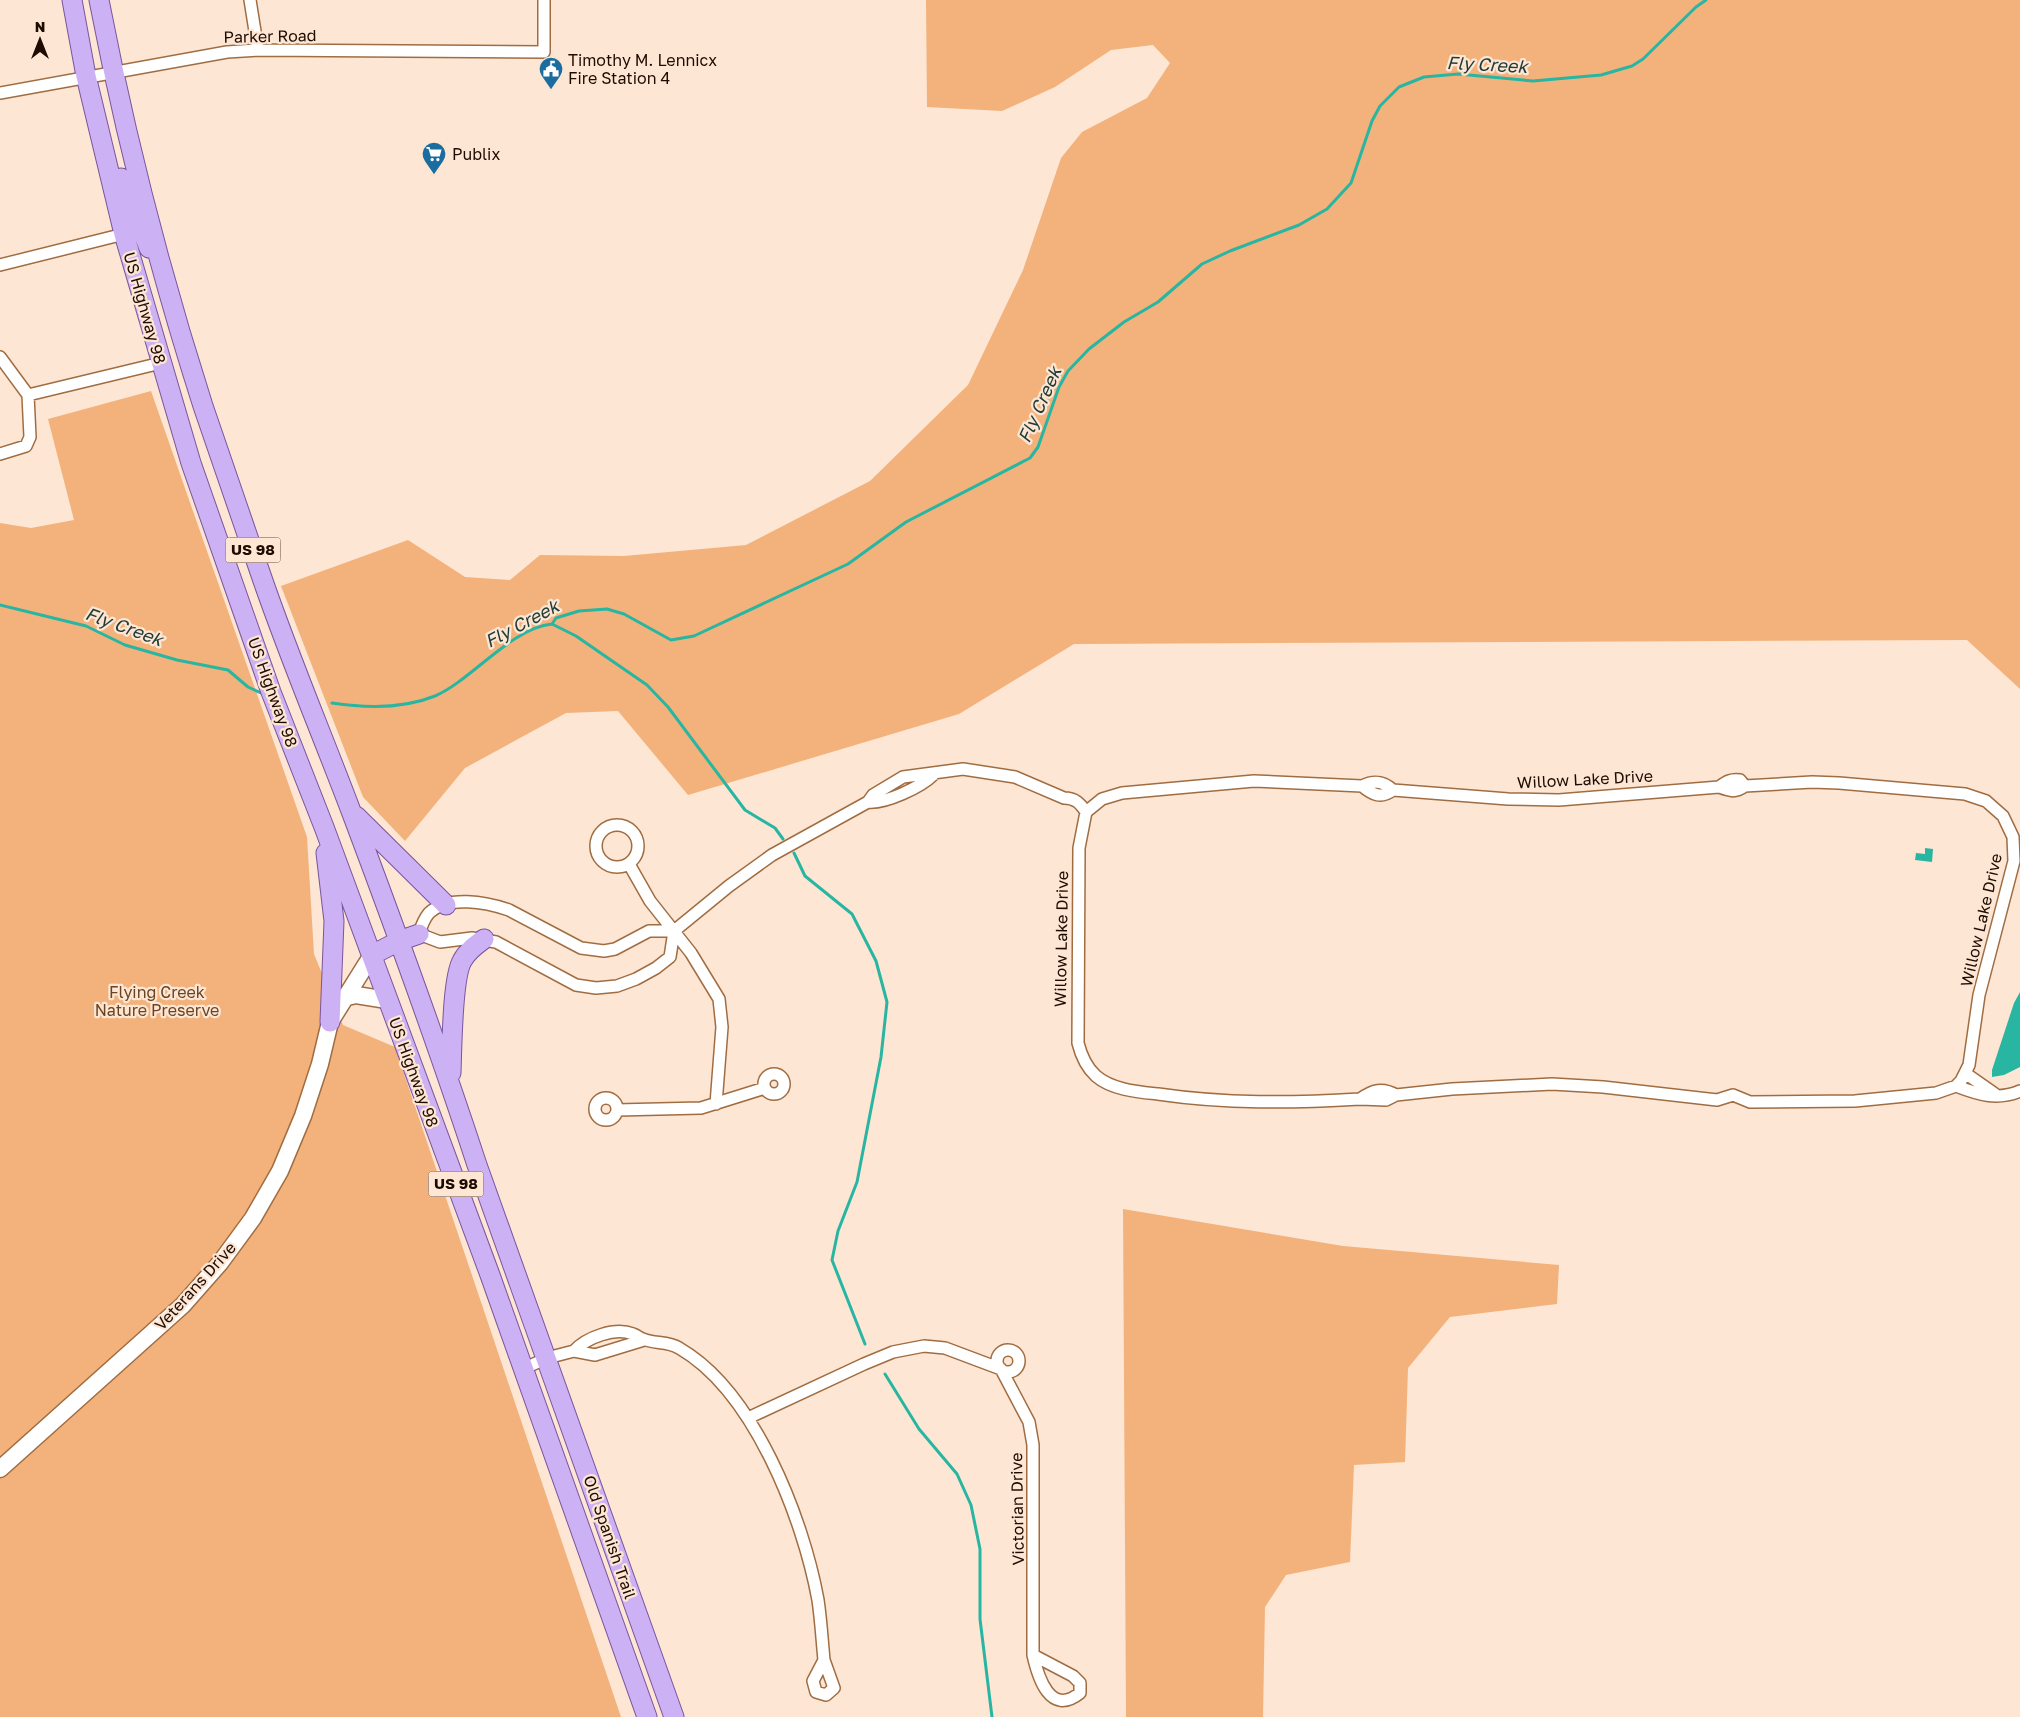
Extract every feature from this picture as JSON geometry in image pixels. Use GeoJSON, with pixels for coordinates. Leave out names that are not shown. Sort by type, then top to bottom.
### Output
{"type":"FeatureCollection","features":[{"type":"Feature","properties":{"kind":"main road","name":"US Highway 98"},"geometry":{"type":"LineString","coordinates":[[72,0],[86,76],[124,234],[191,463],[272,692],[372,955],[523,1368]]}},
{"type":"Feature","properties":{"kind":"main road"},"geometry":{"type":"LineString","coordinates":[[88,0],[102,63],[113,72]]}},
{"type":"Feature","properties":{"kind":"main road","name":"US Highway 98"},"geometry":{"type":"LineString","coordinates":[[99,0],[113,72],[168,284],[203,404],[265,585],[399,941],[547,1358]]}},
{"type":"Feature","properties":{"kind":"main road"},"geometry":{"type":"LineString","coordinates":[[86,76],[96,83],[102,96],[122,184],[140,230],[168,284]]}},
{"type":"Feature","properties":{"kind":"main road"},"geometry":{"type":"LineString","coordinates":[[176,412],[203,404]]}},
{"type":"Feature","properties":{"kind":"main road"},"geometry":{"type":"LineString","coordinates":[[350,810],[446,904]]}},
{"type":"Feature","properties":{"kind":"main road"},"geometry":{"type":"LineString","coordinates":[[324,827],[334,921],[330,1022]]}},
{"type":"Feature","properties":{"kind":"main road"},"geometry":{"type":"LineString","coordinates":[[372,955],[399,941],[419,934]]}},
{"type":"Feature","properties":{"kind":"main road"},"geometry":{"type":"LineString","coordinates":[[451,1086],[457,983],[462,962],[471,949],[484,939]]}},
{"type":"Feature","properties":{"kind":"main road","name":"Old Spanish Trail"},"geometry":{"type":"LineString","coordinates":[[547,1358],[624,1581],[674,1717]]}},
{"type":"Feature","properties":{"kind":"main road","name":"Old Spanish Trail"},"geometry":{"type":"LineString","coordinates":[[523,1368],[647,1717]]}},
{"type":"Feature","properties":{"kind":"street"},"geometry":{"type":"LineString","coordinates":[[250,0],[258,50]]}},
{"type":"Feature","properties":{"kind":"street","name":"Parker Road"},"geometry":{"type":"LineString","coordinates":[[0,93],[217,53],[258,50],[544,52],[544,0]]}},
{"type":"Feature","properties":{"kind":"street"},"geometry":{"type":"LineString","coordinates":[[0,265],[124,234]]}},
{"type":"Feature","properties":{"kind":"street"},"geometry":{"type":"LineString","coordinates":[[0,357],[28,395],[30,437],[26,446],[0,454]]}},
{"type":"Feature","properties":{"kind":"street"},"geometry":{"type":"LineString","coordinates":[[28,395],[161,363]]}},
{"type":"Feature","properties":{"kind":"street"},"geometry":{"type":"LineString","coordinates":[[674,931],[670,957],[656,968],[636,980],[617,986],[596,988],[576,985],[496,942],[484,939],[440,942],[419,934],[428,915],[434,909],[446,904],[464,902],[496,905],[581,948],[593,950],[615,949],[649,931],[674,931],[728,886],[772,855],[868,802],[873,795],[903,776],[963,769],[1015,777],[1064,798],[1070,798],[1079,803],[1086,812]]}},
{"type":"Feature","properties":{"kind":"street","name":"Willow Lake Drive"},"geometry":{"type":"LineString","coordinates":[[1254,781],[1362,786],[1378,782],[1385,783],[1393,790],[1499,799],[1559,800],[1719,787],[1731,792],[1738,791],[1745,786],[1812,782],[1923,789],[1965,794],[1986,801],[2003,816],[2013,837],[2014,861],[1980,995],[1971,1053],[1965,1073],[1956,1086],[1936,1093],[1855,1101],[1750,1102],[1733,1096],[1717,1100],[1603,1087],[1552,1084],[1502,1086],[1396,1095],[1388,1090],[1380,1090],[1369,1093],[1360,1099],[1248,1103],[1197,1100],[1116,1086],[1096,1076],[1082,1058],[1076,1024],[1078,848],[1086,812],[1102,799],[1122,793],[1202,784],[1254,781]]}},
{"type":"Feature","properties":{"kind":"street"},"geometry":{"type":"LineString","coordinates":[[629,864],[650,901],[710,981],[721,1007],[716,1104]]}},
{"type":"Feature","properties":{"kind":"street","name":"Veterans Drive"},"geometry":{"type":"LineString","coordinates":[[0,1470],[183,1305],[220,1264],[247,1226],[280,1171],[303,1116],[320,1064],[330,1022],[343,998],[372,955]]}},
{"type":"Feature","properties":{"kind":"street"},"geometry":{"type":"LineString","coordinates":[[343,998],[356,995],[387,1000]]}},
{"type":"Feature","properties":{"kind":"street"},"geometry":{"type":"LineString","coordinates":[[1965,1073],[1986,1090],[1999,1096]]}},
{"type":"Feature","properties":{"kind":"street"},"geometry":{"type":"LineString","coordinates":[[1956,1086],[1973,1094],[1999,1096],[2020,1091]]}},
{"type":"Feature","properties":{"kind":"street"},"geometry":{"type":"LineString","coordinates":[[617,1110],[700,1108],[765,1088]]}},
{"type":"Feature","properties":{"kind":"street"},"geometry":{"type":"LineString","coordinates":[[523,1368],[574,1350],[586,1339],[603,1334],[632,1333],[644,1340],[678,1346],[705,1365],[748,1418],[770,1456],[800,1532],[818,1600],[824,1660]]}},
{"type":"Feature","properties":{"kind":"street"},"geometry":{"type":"LineString","coordinates":[[574,1350],[594,1355],[644,1340]]}},
{"type":"Feature","properties":{"kind":"street","name":"Victorian Drive"},"geometry":{"type":"LineString","coordinates":[[748,1418],[893,1352],[924,1346],[952,1350],[1001,1369],[1029,1422],[1033,1445],[1033,1655],[1039,1681],[1044,1691],[1052,1700],[1062,1704],[1072,1702],[1080,1693],[1080,1683],[1073,1676],[1033,1655]]}},
{"type":"Feature","properties":{"kind":"green space"},"geometry":{"type":"Polygon","coordinates":[[[926,0],[2020,0],[2020,689],[1967,640],[1074,644],[959,714],[688,795],[618,711],[566,713],[465,768],[405,841],[363,797],[281,586],[408,540],[465,577],[510,580],[540,555],[624,556],[746,545],[870,481],[968,385],[1023,270],[1061,158],[1082,132],[1147,98],[1170,63],[1153,45],[1111,50],[1055,87],[1002,111],[927,107],[926,0]]]}},
{"type":"Feature","properties":{"kind":"green space","name":"Flying Creek Nature Preserve"},"geometry":{"type":"Polygon","coordinates":[[[151,391],[307,837],[314,954],[343,1025],[395,1047],[621,1717],[0,1717],[0,523],[31,528],[74,520],[48,419],[151,391]]]}},
{"type":"Feature","properties":{"kind":"green space"},"geometry":{"type":"Polygon","coordinates":[[[1123,1209],[1343,1246],[1559,1265],[1557,1304],[1450,1317],[1408,1368],[1405,1462],[1354,1465],[1350,1562],[1286,1575],[1265,1607],[1263,1717],[1126,1717],[1123,1209]]]}},
{"type":"Feature","properties":{"kind":"water"},"geometry":{"type":"Polygon","coordinates":[[[1925,848],[1933,849],[1932,862],[1915,860],[1916,853],[1925,854],[1925,848]]]}},
{"type":"Feature","properties":{"kind":"water"},"geometry":{"type":"Polygon","coordinates":[[[2020,992],[2020,1067],[2004,1075],[1992,1077],[1992,1070],[2014,1003],[2020,992]]]}},
{"type":"Feature","properties":{"kind":"waterway","name":"Fly Creek"},"geometry":{"type":"LineString","coordinates":[[332,703],[384,706],[410,703],[435,696],[463,679],[507,644],[522,635],[552,624],[556,618],[579,611],[607,609],[624,614],[671,640],[694,636],[848,564],[906,522],[1030,458],[1038,447],[1059,387],[1068,371],[1089,349],[1124,322],[1158,302],[1202,264],[1230,251],[1299,225],[1327,209],[1351,183],[1372,121],[1380,106],[1399,87],[1424,77],[1458,74],[1533,81],[1601,75],[1632,66],[1643,59],[1696,7],[1706,0]]}},
{"type":"Feature","properties":{"kind":"waterway","name":"Fly Creek"},"geometry":{"type":"LineString","coordinates":[[0,605],[86,626],[125,645],[177,660],[228,670],[248,687],[261,693]]}},
{"type":"Feature","properties":{"kind":"waterway"},"geometry":{"type":"LineString","coordinates":[[552,624],[576,636],[647,685],[668,707],[745,810],[775,828],[783,839]]}},
{"type":"Feature","properties":{"kind":"waterway"},"geometry":{"type":"LineString","coordinates":[[794,853],[805,876],[852,914],[876,961],[887,1002],[881,1057],[857,1182],[838,1231],[832,1260],[865,1344]]}},
{"type":"Feature","properties":{"kind":"waterway"},"geometry":{"type":"LineString","coordinates":[[885,1374],[919,1429],[957,1474],[971,1505],[980,1549],[980,1619],[992,1717]]}},
{"type":"Feature","properties":{"kind":"place","name":"Timothy M. Lennicx Fire Station 4"},"geometry":{"type":"Point","coordinates":[551,90]}},
{"type":"Feature","properties":{"kind":"place","name":"Publix"},"geometry":{"type":"Point","coordinates":[434,175]}}]}
